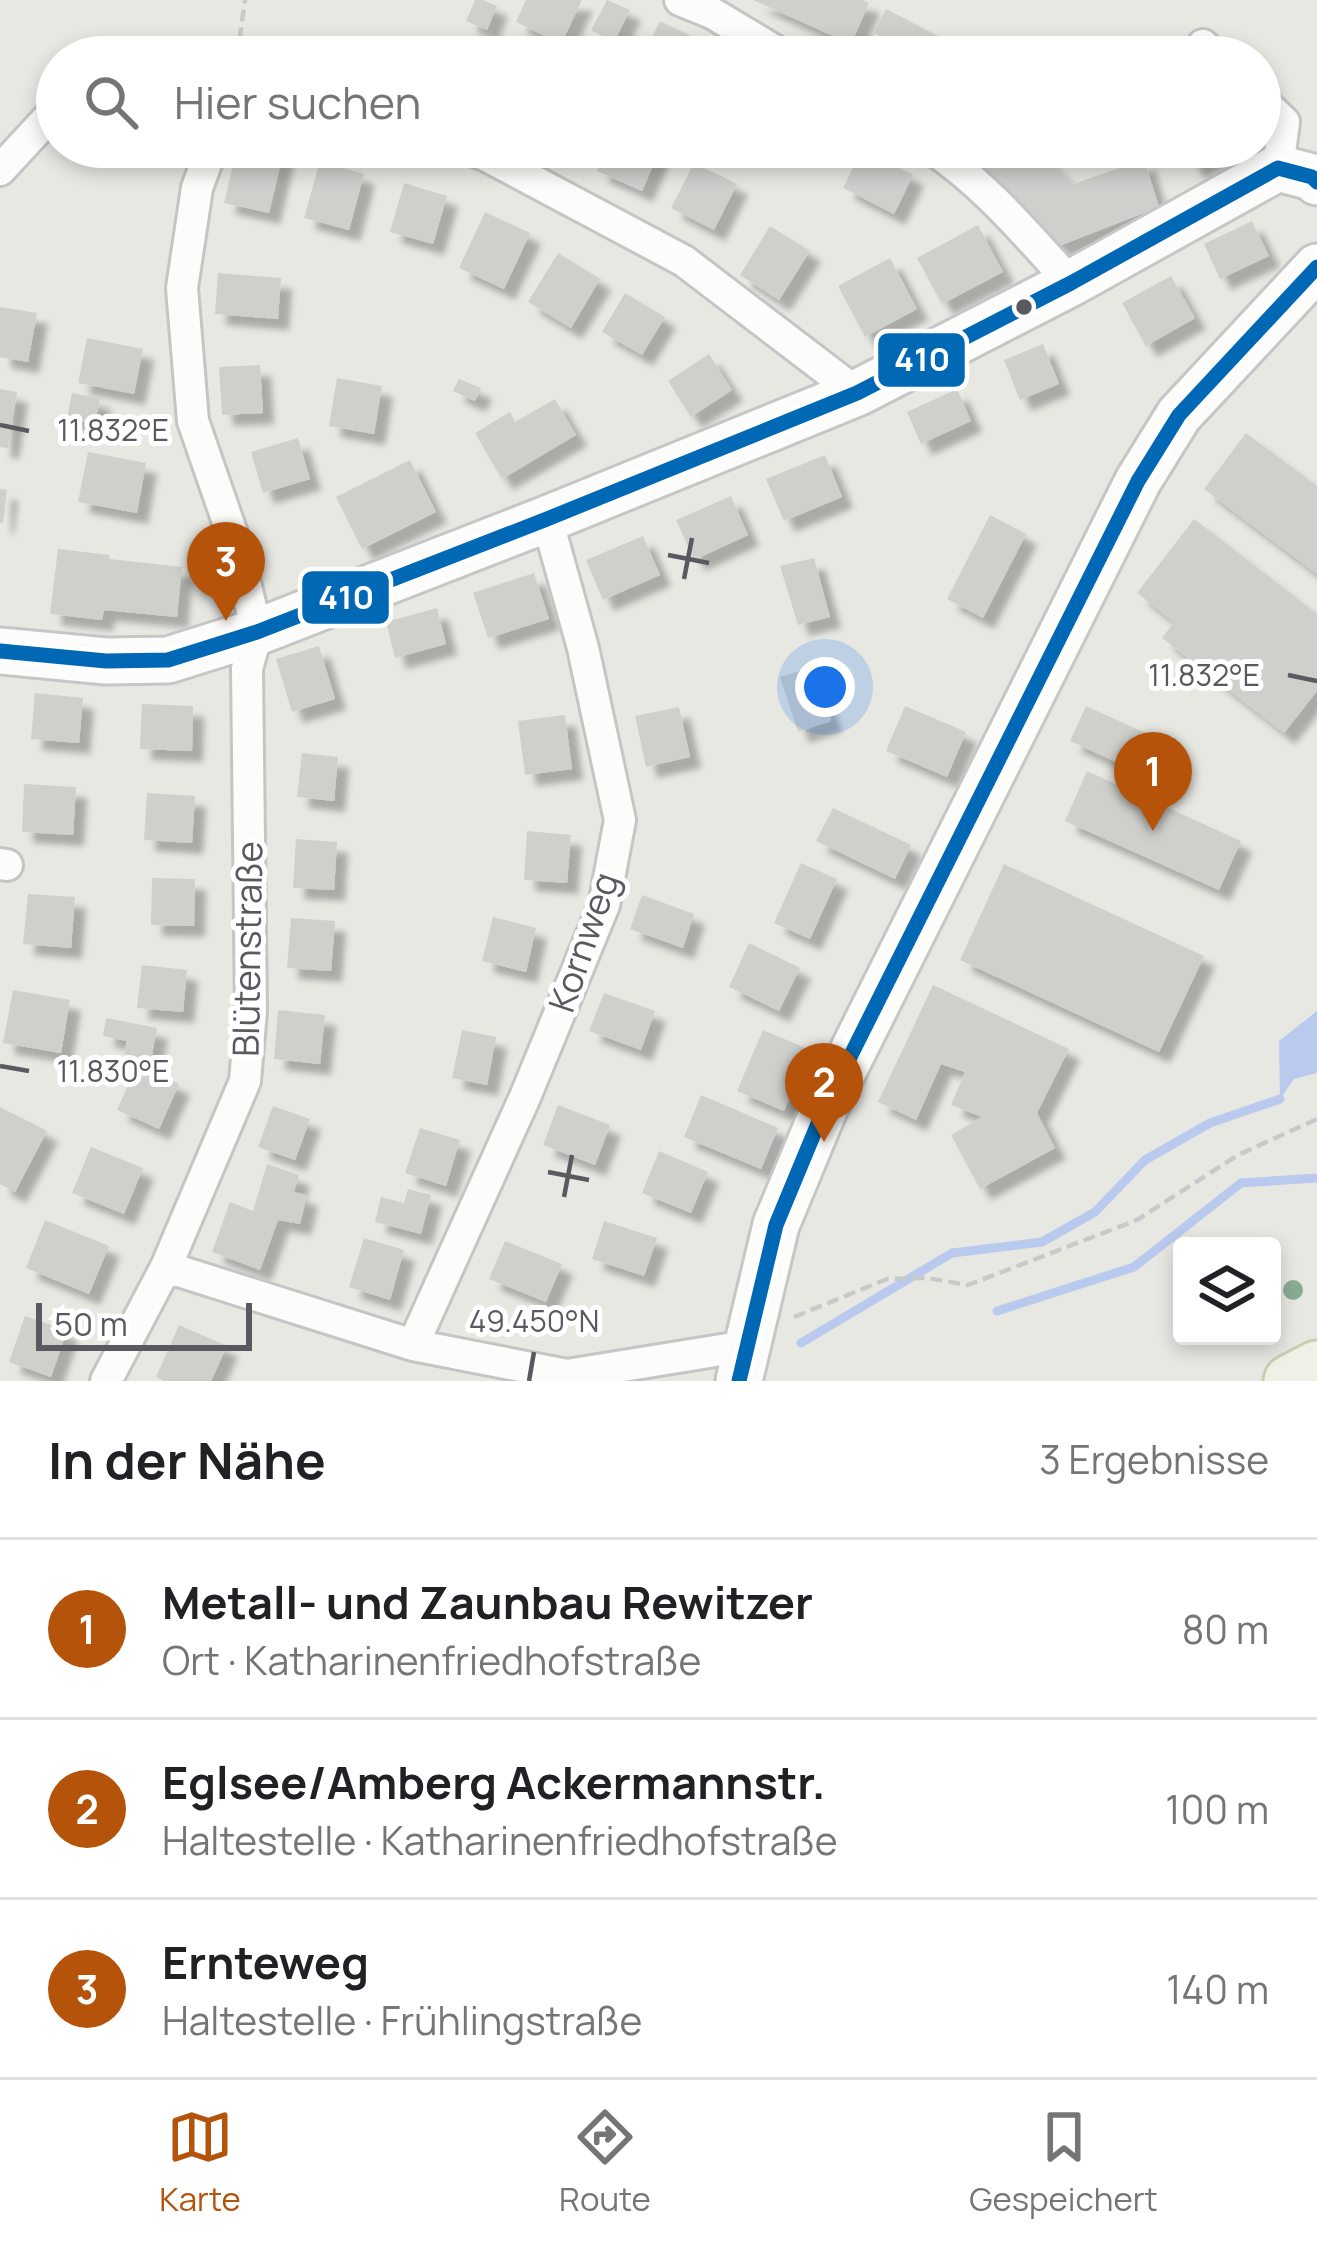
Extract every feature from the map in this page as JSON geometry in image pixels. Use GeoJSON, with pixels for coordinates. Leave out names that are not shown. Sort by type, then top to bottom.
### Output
{"type":"FeatureCollection","features":[{"type":"Feature","properties":{"kind":"main road"},"geometry":{"type":"LineString","coordinates":[[1290,1381],[1317,1367]]}},
{"type":"Feature","properties":{"kind":"street"},"geometry":{"type":"LineString","coordinates":[[680,0],[750,36]]}},
{"type":"Feature","properties":{"kind":"street"},"geometry":{"type":"LineString","coordinates":[[0,651],[106,662],[168,660],[256,632],[857,393],[1071,283],[1298,175],[1281,119]]}},
{"type":"Feature","properties":{"kind":"street"},"geometry":{"type":"LineString","coordinates":[[0,170],[36,131]]}},
{"type":"Feature","properties":{"kind":"street"},"geometry":{"type":"LineString","coordinates":[[204,168],[182,287],[193,421],[236,545],[256,632]]}},
{"type":"Feature","properties":{"kind":"street"},"geometry":{"type":"LineString","coordinates":[[509,168],[684,261],[857,393]]}},
{"type":"Feature","properties":{"kind":"street"},"geometry":{"type":"LineString","coordinates":[[956,168],[1011,217],[1071,283]]}},
{"type":"Feature","properties":{"kind":"street"},"geometry":{"type":"LineString","coordinates":[[166,1267],[413,1345],[567,1375],[745,1354],[776,1225],[825,1107],[1138,481],[1179,415],[1310,289]]}},
{"type":"Feature","properties":{"kind":"street","name":"Kornweg"},"geometry":{"type":"LineString","coordinates":[[413,1345],[525,1097],[604,905],[620,820],[583,648],[547,519]]}},
{"type":"Feature","properties":{"kind":"street","name":"Blütenstraße"},"geometry":{"type":"LineString","coordinates":[[106,1381],[166,1267],[245,1081],[250,1011],[248,669],[256,632]]}},
{"type":"Feature","properties":{"kind":"path"},"geometry":{"type":"LineString","coordinates":[[240,36],[245,0]]}},
{"type":"Feature","properties":{"kind":"path"},"geometry":{"type":"LineString","coordinates":[[745,1354],[887,1279],[927,1278],[968,1285],[1137,1220],[1238,1155],[1317,1119]]}},
{"type":"Feature","properties":{"kind":"water"},"geometry":{"type":"Polygon","coordinates":[[[1317,1011],[1317,1073],[1294,1079],[1280,1099],[1279,1041],[1317,1011]]]}},
{"type":"Feature","properties":{"kind":"building"},"geometry":{"type":"Polygon","coordinates":[[[475,0],[497,6],[487,30],[466,21],[475,0]]]}},
{"type":"Feature","properties":{"kind":"building"},"geometry":{"type":"Polygon","coordinates":[[[526,0],[582,0],[565,36],[545,36],[516,22],[526,0]]]}},
{"type":"Feature","properties":{"kind":"building"},"geometry":{"type":"Polygon","coordinates":[[[607,0],[630,10],[617,36],[591,30],[607,0]]]}},
{"type":"Feature","properties":{"kind":"building"},"geometry":{"type":"Polygon","coordinates":[[[753,0],[869,3],[855,36],[833,36],[753,0]]]}},
{"type":"Feature","properties":{"kind":"building"},"geometry":{"type":"Polygon","coordinates":[[[886,9],[938,36],[880,36],[874,33],[886,9]]]}},
{"type":"Feature","properties":{"kind":"building"},"geometry":{"type":"Polygon","coordinates":[[[660,21],[691,36],[652,36],[660,21]]]}},
{"type":"Feature","properties":{"kind":"building"},"geometry":{"type":"Polygon","coordinates":[[[232,168],[280,168],[269,213],[224,203],[232,168]]]}},
{"type":"Feature","properties":{"kind":"building"},"geometry":{"type":"Polygon","coordinates":[[[318,168],[364,174],[349,230],[304,218],[318,168]]]}},
{"type":"Feature","properties":{"kind":"building"},"geometry":{"type":"Polygon","coordinates":[[[598,168],[652,168],[642,191],[598,168]]]}},
{"type":"Feature","properties":{"kind":"building"},"geometry":{"type":"Polygon","coordinates":[[[691,168],[704,168],[737,184],[714,230],[671,208],[691,168]]]}},
{"type":"Feature","properties":{"kind":"building"},"geometry":{"type":"Polygon","coordinates":[[[853,168],[899,168],[913,175],[894,214],[843,188],[853,168]]]}},
{"type":"Feature","properties":{"kind":"building"},"geometry":{"type":"Polygon","coordinates":[[[1057,168],[1074,184],[1119,168],[1147,168],[1159,207],[1059,246],[984,170],[1057,168]]]}},
{"type":"Feature","properties":{"kind":"building"},"geometry":{"type":"Polygon","coordinates":[[[404,183],[447,196],[433,244],[390,232],[404,183]]]}},
{"type":"Feature","properties":{"kind":"building"},"geometry":{"type":"Polygon","coordinates":[[[485,212],[530,233],[504,289],[459,268],[485,212]]]}},
{"type":"Feature","properties":{"kind":"building"},"geometry":{"type":"Polygon","coordinates":[[[1252,221],[1269,256],[1220,279],[1204,244],[1252,221]]]}},
{"type":"Feature","properties":{"kind":"building"},"geometry":{"type":"Polygon","coordinates":[[[978,225],[1003,272],[942,304],[917,258],[978,225]]]}},
{"type":"Feature","properties":{"kind":"building"},"geometry":{"type":"Polygon","coordinates":[[[770,226],[810,251],[779,300],[740,275],[770,226]]]}},
{"type":"Feature","properties":{"kind":"building"},"geometry":{"type":"Polygon","coordinates":[[[558,253],[600,279],[571,328],[528,302],[558,253]]]}},
{"type":"Feature","properties":{"kind":"building"},"geometry":{"type":"Polygon","coordinates":[[[890,258],[917,309],[865,337],[838,286],[890,258]]]}},
{"type":"Feature","properties":{"kind":"building"},"geometry":{"type":"Polygon","coordinates":[[[218,273],[281,278],[278,319],[215,314],[218,273]]]}},
{"type":"Feature","properties":{"kind":"building"},"geometry":{"type":"Polygon","coordinates":[[[1171,276],[1195,318],[1146,346],[1122,303],[1171,276]]]}},
{"type":"Feature","properties":{"kind":"building"},"geometry":{"type":"Polygon","coordinates":[[[625,293],[665,317],[642,355],[602,332],[625,293]]]}},
{"type":"Feature","properties":{"kind":"building"},"geometry":{"type":"Polygon","coordinates":[[[0,307],[37,313],[28,362],[0,357],[0,307]]]}},
{"type":"Feature","properties":{"kind":"building"},"geometry":{"type":"Polygon","coordinates":[[[87,338],[143,349],[134,394],[78,383],[87,338]]]}},
{"type":"Feature","properties":{"kind":"building"},"geometry":{"type":"Polygon","coordinates":[[[1043,344],[1059,384],[1020,400],[1004,360],[1043,344]]]}},
{"type":"Feature","properties":{"kind":"building"},"geometry":{"type":"Polygon","coordinates":[[[709,354],[732,390],[691,417],[668,381],[709,354]]]}},
{"type":"Feature","properties":{"kind":"building"},"geometry":{"type":"Polygon","coordinates":[[[260,365],[263,413],[222,415],[219,367],[260,365]]]}},
{"type":"Feature","properties":{"kind":"building"},"geometry":{"type":"Polygon","coordinates":[[[337,378],[382,386],[374,434],[329,426],[337,378]]]}},
{"type":"Feature","properties":{"kind":"building"},"geometry":{"type":"Polygon","coordinates":[[[459,379],[481,388],[475,401],[453,391],[459,379]]]}},
{"type":"Feature","properties":{"kind":"building"},"geometry":{"type":"Polygon","coordinates":[[[0,389],[17,392],[8,448],[0,447],[0,389]]]}},
{"type":"Feature","properties":{"kind":"building"},"geometry":{"type":"Polygon","coordinates":[[[957,389],[971,421],[921,444],[907,412],[957,389]]]}},
{"type":"Feature","properties":{"kind":"building"},"geometry":{"type":"Polygon","coordinates":[[[72,393],[100,398],[95,424],[67,418],[72,393]]]}},
{"type":"Feature","properties":{"kind":"building"},"geometry":{"type":"Polygon","coordinates":[[[555,399],[576,435],[502,479],[475,433],[510,412],[515,422],[555,399]]]}},
{"type":"Feature","properties":{"kind":"building"},"geometry":{"type":"Polygon","coordinates":[[[1246,433],[1317,486],[1317,574],[1204,489],[1246,433]]]}},
{"type":"Feature","properties":{"kind":"building"},"geometry":{"type":"Polygon","coordinates":[[[298,438],[310,479],[263,493],[251,452],[298,438]]]}},
{"type":"Feature","properties":{"kind":"building"},"geometry":{"type":"Polygon","coordinates":[[[88,452],[146,463],[137,513],[78,502],[88,452]]]}},
{"type":"Feature","properties":{"kind":"building"},"geometry":{"type":"Polygon","coordinates":[[[825,455],[842,497],[784,521],[766,479],[825,455]]]}},
{"type":"Feature","properties":{"kind":"building"},"geometry":{"type":"Polygon","coordinates":[[[410,460],[436,512],[362,549],[336,497],[410,460]]]}},
{"type":"Feature","properties":{"kind":"building"},"geometry":{"type":"Polygon","coordinates":[[[0,489],[7,490],[3,523],[0,523],[0,489]]]}},
{"type":"Feature","properties":{"kind":"building"},"geometry":{"type":"Polygon","coordinates":[[[731,496],[748,535],[694,560],[676,520],[731,496]]]}},
{"type":"Feature","properties":{"kind":"building"},"geometry":{"type":"Polygon","coordinates":[[[990,515],[1026,534],[983,618],[947,599],[990,515]]]}},
{"type":"Feature","properties":{"kind":"building"},"geometry":{"type":"Polygon","coordinates":[[[1194,519],[1317,614],[1317,691],[1284,733],[1162,638],[1174,622],[1137,593],[1194,519]]]}},
{"type":"Feature","properties":{"kind":"building"},"geometry":{"type":"Polygon","coordinates":[[[643,536],[660,575],[603,600],[586,560],[643,536]]]}},
{"type":"Feature","properties":{"kind":"building"},"geometry":{"type":"Polygon","coordinates":[[[58,549],[182,567],[177,617],[104,610],[102,620],[50,614],[58,549]]]}},
{"type":"Feature","properties":{"kind":"building"},"geometry":{"type":"Polygon","coordinates":[[[814,558],[830,617],[798,625],[780,566],[814,558]]]}},
{"type":"Feature","properties":{"kind":"building"},"geometry":{"type":"Polygon","coordinates":[[[534,573],[549,619],[488,638],[473,593],[534,573]]]}},
{"type":"Feature","properties":{"kind":"building"},"geometry":{"type":"Polygon","coordinates":[[[437,608],[446,644],[395,658],[386,622],[437,608]]]}},
{"type":"Feature","properties":{"kind":"building"},"geometry":{"type":"Polygon","coordinates":[[[319,646],[335,699],[292,712],[276,659],[319,646]]]}},
{"type":"Feature","properties":{"kind":"building"},"geometry":{"type":"Polygon","coordinates":[[[814,667],[831,721],[798,732],[780,677],[814,667]]]}},
{"type":"Feature","properties":{"kind":"building"},"geometry":{"type":"Polygon","coordinates":[[[35,693],[83,698],[79,743],[31,739],[35,693]]]}},
{"type":"Feature","properties":{"kind":"building"},"geometry":{"type":"Polygon","coordinates":[[[142,704],[193,706],[192,751],[140,749],[142,704]]]}},
{"type":"Feature","properties":{"kind":"building"},"geometry":{"type":"Polygon","coordinates":[[[905,706],[966,732],[947,777],[886,751],[905,706]]]}},
{"type":"Feature","properties":{"kind":"building"},"geometry":{"type":"Polygon","coordinates":[[[1086,706],[1156,738],[1140,773],[1070,741],[1086,706]]]}},
{"type":"Feature","properties":{"kind":"building"},"geometry":{"type":"Polygon","coordinates":[[[679,707],[690,757],[646,767],[635,716],[679,707]]]}},
{"type":"Feature","properties":{"kind":"building"},"geometry":{"type":"Polygon","coordinates":[[[565,715],[572,769],[525,775],[518,721],[565,715]]]}},
{"type":"Feature","properties":{"kind":"building"},"geometry":{"type":"Polygon","coordinates":[[[302,753],[338,757],[334,801],[297,797],[302,753]]]}},
{"type":"Feature","properties":{"kind":"building"},"geometry":{"type":"Polygon","coordinates":[[[1087,771],[1241,841],[1219,890],[1065,821],[1087,771]]]}},
{"type":"Feature","properties":{"kind":"building"},"geometry":{"type":"Polygon","coordinates":[[[24,784],[76,787],[73,835],[22,832],[24,784]]]}},
{"type":"Feature","properties":{"kind":"building"},"geometry":{"type":"Polygon","coordinates":[[[147,793],[195,796],[192,843],[144,840],[147,793]]]}},
{"type":"Feature","properties":{"kind":"building"},"geometry":{"type":"Polygon","coordinates":[[[833,808],[911,845],[895,879],[816,841],[833,808]]]}},
{"type":"Feature","properties":{"kind":"building"},"geometry":{"type":"Polygon","coordinates":[[[527,831],[571,835],[567,883],[524,880],[527,831]]]}},
{"type":"Feature","properties":{"kind":"building"},"geometry":{"type":"Polygon","coordinates":[[[296,839],[337,842],[334,890],[293,888],[296,839]]]}},
{"type":"Feature","properties":{"kind":"building"},"geometry":{"type":"Polygon","coordinates":[[[801,863],[837,879],[810,939],[774,923],[801,863]]]}},
{"type":"Feature","properties":{"kind":"building"},"geometry":{"type":"Polygon","coordinates":[[[1004,864],[1204,956],[1159,1052],[960,960],[1004,864]]]}},
{"type":"Feature","properties":{"kind":"building"},"geometry":{"type":"Polygon","coordinates":[[[152,878],[195,879],[194,926],[151,925],[152,878]]]}},
{"type":"Feature","properties":{"kind":"building"},"geometry":{"type":"Polygon","coordinates":[[[28,894],[75,897],[71,948],[23,944],[28,894]]]}},
{"type":"Feature","properties":{"kind":"building"},"geometry":{"type":"Polygon","coordinates":[[[642,895],[694,914],[683,948],[630,929],[642,895]]]}},
{"type":"Feature","properties":{"kind":"building"},"geometry":{"type":"Polygon","coordinates":[[[493,917],[536,928],[526,972],[482,961],[493,917]]]}},
{"type":"Feature","properties":{"kind":"building"},"geometry":{"type":"Polygon","coordinates":[[[291,918],[335,921],[331,971],[287,968],[291,918]]]}},
{"type":"Feature","properties":{"kind":"building"},"geometry":{"type":"Polygon","coordinates":[[[749,943],[800,968],[779,1011],[729,987],[749,943]]]}},
{"type":"Feature","properties":{"kind":"building"},"geometry":{"type":"Polygon","coordinates":[[[142,965],[187,970],[183,1012],[137,1008],[142,965]]]}},
{"type":"Feature","properties":{"kind":"building"},"geometry":{"type":"Polygon","coordinates":[[[933,985],[1069,1049],[1037,1113],[1055,1148],[980,1189],[951,1135],[982,1117],[951,1105],[965,1072],[941,1064],[916,1120],[878,1102],[933,985]]]}},
{"type":"Feature","properties":{"kind":"building"},"geometry":{"type":"Polygon","coordinates":[[[13,990],[70,1000],[61,1053],[3,1043],[13,990]]]}},
{"type":"Feature","properties":{"kind":"building"},"geometry":{"type":"Polygon","coordinates":[[[604,993],[655,1011],[641,1050],[589,1031],[604,993]]]}},
{"type":"Feature","properties":{"kind":"building"},"geometry":{"type":"Polygon","coordinates":[[[278,1010],[325,1015],[320,1064],[274,1059],[278,1010]]]}},
{"type":"Feature","properties":{"kind":"building"},"geometry":{"type":"Polygon","coordinates":[[[106,1018],[157,1028],[151,1060],[124,1054],[127,1041],[103,1036],[106,1018]]]}},
{"type":"Feature","properties":{"kind":"building"},"geometry":{"type":"Polygon","coordinates":[[[462,1030],[496,1037],[487,1085],[452,1078],[462,1030]]]}},
{"type":"Feature","properties":{"kind":"building"},"geometry":{"type":"Polygon","coordinates":[[[763,1030],[810,1050],[784,1111],[737,1091],[763,1030]]]}},
{"type":"Feature","properties":{"kind":"building"},"geometry":{"type":"Polygon","coordinates":[[[137,1065],[179,1084],[159,1129],[117,1110],[137,1065]]]}},
{"type":"Feature","properties":{"kind":"building"},"geometry":{"type":"Polygon","coordinates":[[[701,1095],[778,1128],[761,1169],[684,1137],[701,1095]]]}},
{"type":"Feature","properties":{"kind":"building"},"geometry":{"type":"Polygon","coordinates":[[[558,1105],[610,1125],[595,1165],[543,1145],[558,1105]]]}},
{"type":"Feature","properties":{"kind":"building"},"geometry":{"type":"Polygon","coordinates":[[[273,1106],[310,1119],[295,1160],[258,1147],[273,1106]]]}},
{"type":"Feature","properties":{"kind":"building"},"geometry":{"type":"Polygon","coordinates":[[[0,1107],[47,1131],[15,1192],[0,1184],[0,1107]]]}},
{"type":"Feature","properties":{"kind":"building"},"geometry":{"type":"Polygon","coordinates":[[[420,1128],[460,1140],[446,1186],[405,1173],[420,1128]]]}},
{"type":"Feature","properties":{"kind":"building"},"geometry":{"type":"Polygon","coordinates":[[[91,1147],[143,1168],[124,1214],[72,1193],[91,1147]]]}},
{"type":"Feature","properties":{"kind":"building"},"geometry":{"type":"Polygon","coordinates":[[[659,1151],[708,1172],[691,1213],[642,1193],[659,1151]]]}},
{"type":"Feature","properties":{"kind":"building"},"geometry":{"type":"Polygon","coordinates":[[[267,1164],[299,1175],[294,1192],[307,1195],[300,1224],[278,1220],[260,1270],[212,1252],[230,1202],[253,1211],[267,1164]]]}},
{"type":"Feature","properties":{"kind":"building"},"geometry":{"type":"Polygon","coordinates":[[[408,1189],[431,1195],[421,1234],[375,1222],[381,1197],[404,1203],[408,1189]]]}},
{"type":"Feature","properties":{"kind":"building"},"geometry":{"type":"Polygon","coordinates":[[[45,1220],[109,1246],[89,1294],[26,1268],[45,1220]]]}},
{"type":"Feature","properties":{"kind":"building"},"geometry":{"type":"Polygon","coordinates":[[[604,1221],[657,1238],[644,1276],[592,1259],[604,1221]]]}},
{"type":"Feature","properties":{"kind":"building"},"geometry":{"type":"Polygon","coordinates":[[[364,1238],[404,1250],[390,1300],[349,1287],[364,1238]]]}},
{"type":"Feature","properties":{"kind":"building"},"geometry":{"type":"Polygon","coordinates":[[[505,1241],[562,1264],[546,1302],[489,1279],[505,1241]]]}},
{"type":"Feature","properties":{"kind":"building"},"geometry":{"type":"Polygon","coordinates":[[[25,1316],[67,1330],[51,1377],[9,1362],[25,1316]]]}},
{"type":"Feature","properties":{"kind":"building"},"geometry":{"type":"Polygon","coordinates":[[[179,1325],[227,1346],[211,1381],[156,1377],[179,1325]]]}},
{"type":"Feature","properties":{"kind":"waterway"},"geometry":{"type":"LineString","coordinates":[[801,1343],[952,1253],[1042,1242],[1095,1212],[1145,1160],[1210,1123],[1280,1099]]}},
{"type":"Feature","properties":{"kind":"waterway"},"geometry":{"type":"LineString","coordinates":[[997,1311],[1134,1267],[1241,1183],[1317,1178]]}},
{"type":"Feature","properties":{"kind":"transit line","name":"410"},"geometry":{"type":"LineString","coordinates":[[0,651],[106,661],[168,660],[257,632],[857,393],[1071,283],[1278,168],[1317,182]]}},
{"type":"Feature","properties":{"kind":"transit line","name":"410"},"geometry":{"type":"LineString","coordinates":[[739,1381],[776,1225],[825,1107],[1138,481],[1179,415],[1317,267]]}},
{"type":"Feature","properties":{"kind":"place","name":"Ernteweg"},"geometry":{"type":"Point","coordinates":[226,621]}},
{"type":"Feature","properties":{"kind":"place","name":"Metall- und Zaunbau Rewitzer"},"geometry":{"type":"Point","coordinates":[1153,831]}},
{"type":"Feature","properties":{"kind":"place","name":"Eglsee/Amberg Ackermannstr."},"geometry":{"type":"Point","coordinates":[824,1142]}}]}
